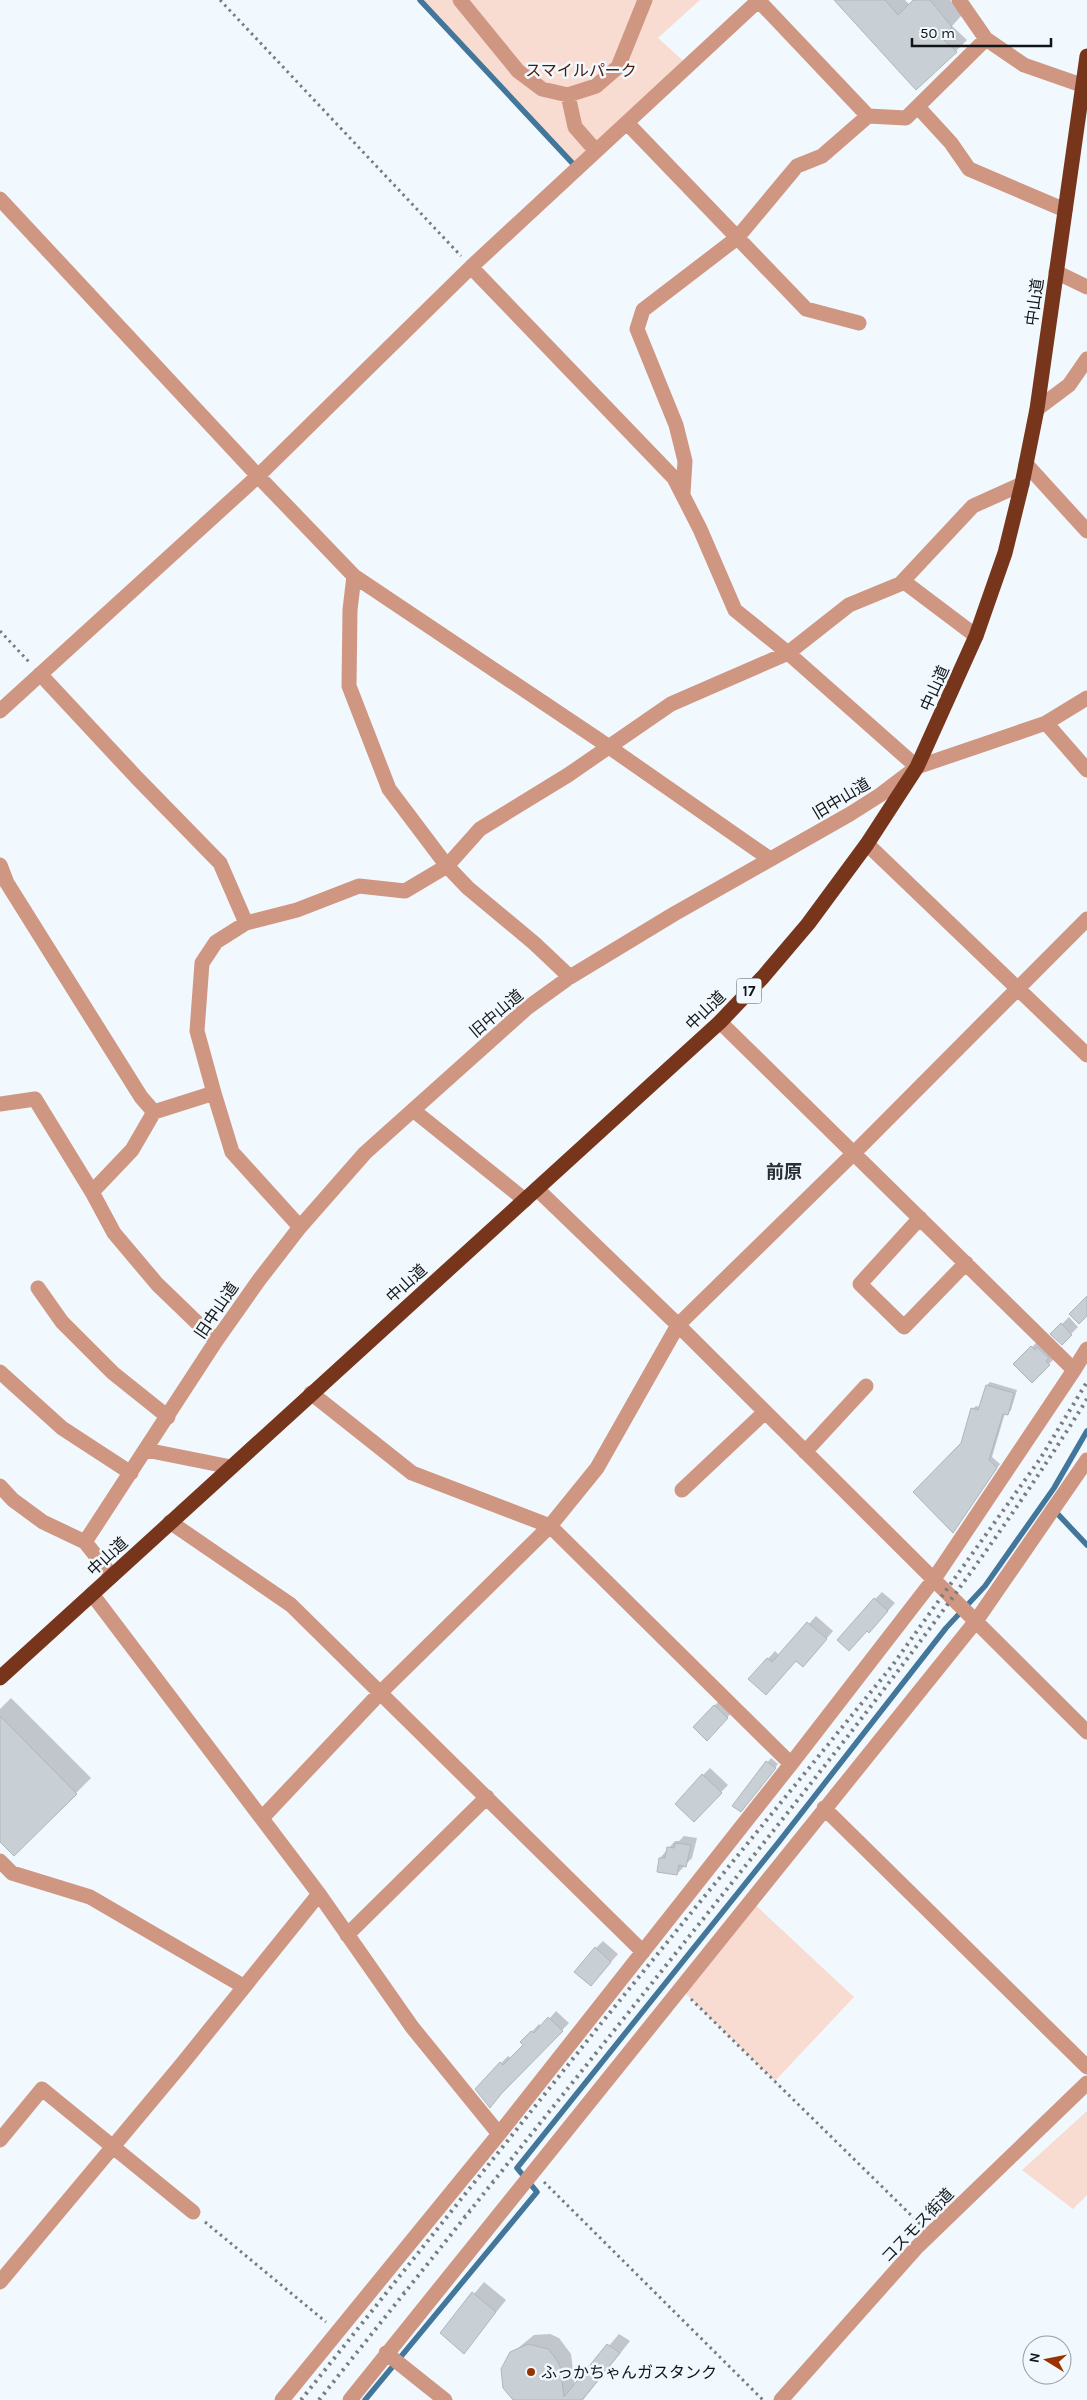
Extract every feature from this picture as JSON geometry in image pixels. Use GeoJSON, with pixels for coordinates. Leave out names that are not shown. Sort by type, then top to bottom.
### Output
{"type":"FeatureCollection","features":[{"type":"Feature","properties":{"kind":"highway","name":"中山道"},"geometry":{"type":"LineString","coordinates":[[0,1678],[720,1022],[763,977],[808,924],[867,844],[917,767],[976,636],[1005,553],[1022,484],[1037,409],[1065,210],[1085,87],[1087,56]]}},
{"type":"Feature","properties":{"kind":"street"},"geometry":{"type":"LineString","coordinates":[[460,0],[518,71],[542,89],[568,94],[596,86],[618,66],[644,0]]}},
{"type":"Feature","properties":{"kind":"street"},"geometry":{"type":"LineString","coordinates":[[0,711],[258,476],[471,267],[759,0],[868,116],[906,118],[986,39]]}},
{"type":"Feature","properties":{"kind":"street"},"geometry":{"type":"LineString","coordinates":[[959,0],[986,39],[1024,64],[1085,87]]}},
{"type":"Feature","properties":{"kind":"street"},"geometry":{"type":"LineString","coordinates":[[568,94],[575,127],[596,151]]}},
{"type":"Feature","properties":{"kind":"street"},"geometry":{"type":"LineString","coordinates":[[918,107],[970,169],[1065,210]]}},
{"type":"Feature","properties":{"kind":"street"},"geometry":{"type":"LineString","coordinates":[[683,495],[685,461],[676,425],[637,329],[643,310],[737,238],[797,166],[822,156],[868,116]]}},
{"type":"Feature","properties":{"kind":"street"},"geometry":{"type":"LineString","coordinates":[[626,123],[806,309],[860,323]]}},
{"type":"Feature","properties":{"kind":"street"},"geometry":{"type":"LineString","coordinates":[[0,199],[258,476],[354,576],[608,746],[770,859]]}},
{"type":"Feature","properties":{"kind":"street"},"geometry":{"type":"LineString","coordinates":[[471,267],[674,478],[735,610],[788,653],[917,767]]}},
{"type":"Feature","properties":{"kind":"street"},"geometry":{"type":"LineString","coordinates":[[1056,272],[1087,286]]}},
{"type":"Feature","properties":{"kind":"street"},"geometry":{"type":"LineString","coordinates":[[1037,409],[1069,385],[1087,359]]}},
{"type":"Feature","properties":{"kind":"street"},"geometry":{"type":"LineString","coordinates":[[1026,464],[1087,531]]}},
{"type":"Feature","properties":{"kind":"street"},"geometry":{"type":"LineString","coordinates":[[300,1227],[232,1152],[214,1092],[197,1031],[202,964],[216,942],[246,923],[297,910],[359,886],[404,891],[447,866],[480,829],[568,775],[671,704],[788,653],[849,605],[900,584],[973,506],[1022,484]]}},
{"type":"Feature","properties":{"kind":"street"},"geometry":{"type":"LineString","coordinates":[[354,576],[350,610],[349,686],[389,789],[447,866],[468,888],[534,943],[570,977]]}},
{"type":"Feature","properties":{"kind":"street"},"geometry":{"type":"LineString","coordinates":[[903,581],[976,636]]}},
{"type":"Feature","properties":{"kind":"street"},"geometry":{"type":"LineString","coordinates":[[40,674],[136,778],[220,863],[246,923]]}},
{"type":"Feature","properties":{"kind":"street","name":"旧中山道"},"geometry":{"type":"LineString","coordinates":[[85,1542],[216,1341],[259,1280],[300,1227],[366,1153],[527,1008],[570,977],[674,914],[850,814],[880,795],[917,767],[1046,723],[1087,698]]}},
{"type":"Feature","properties":{"kind":"street"},"geometry":{"type":"LineString","coordinates":[[1046,723],[1087,770]]}},
{"type":"Feature","properties":{"kind":"street"},"geometry":{"type":"LineString","coordinates":[[867,844],[1087,1055]]}},
{"type":"Feature","properties":{"kind":"street"},"geometry":{"type":"LineString","coordinates":[[0,865],[7,883],[141,1097],[154,1112]]}},
{"type":"Feature","properties":{"kind":"street"},"geometry":{"type":"LineString","coordinates":[[262,1818],[381,1692],[550,1526],[598,1468],[678,1325],[854,1153],[1087,919]]}},
{"type":"Feature","properties":{"kind":"street"},"geometry":{"type":"LineString","coordinates":[[720,1022],[1074,1370]]}},
{"type":"Feature","properties":{"kind":"street"},"geometry":{"type":"LineString","coordinates":[[92,1192],[132,1150],[154,1112],[214,1092]]}},
{"type":"Feature","properties":{"kind":"street"},"geometry":{"type":"LineString","coordinates":[[0,1104],[35,1099],[92,1192],[114,1232],[157,1284],[216,1341]]}},
{"type":"Feature","properties":{"kind":"street"},"geometry":{"type":"LineString","coordinates":[[413,1110],[525,1200]]}},
{"type":"Feature","properties":{"kind":"street"},"geometry":{"type":"LineString","coordinates":[[536,1189],[678,1325],[1087,1732]]}},
{"type":"Feature","properties":{"kind":"street"},"geometry":{"type":"LineString","coordinates":[[920,1218],[860,1284],[904,1326],[966,1264]]}},
{"type":"Feature","properties":{"kind":"street"},"geometry":{"type":"LineString","coordinates":[[38,1288],[62,1322],[113,1373],[168,1417]]}},
{"type":"Feature","properties":{"kind":"street"},"geometry":{"type":"LineString","coordinates":[[282,2400],[499,2134],[791,1764],[934,1579],[1087,1349]]}},
{"type":"Feature","properties":{"kind":"street"},"geometry":{"type":"LineString","coordinates":[[0,1372],[62,1428],[131,1473]]}},
{"type":"Feature","properties":{"kind":"street"},"geometry":{"type":"LineString","coordinates":[[805,1452],[866,1386]]}},
{"type":"Feature","properties":{"kind":"street"},"geometry":{"type":"LineString","coordinates":[[311,1394],[412,1473],[550,1526],[791,1764]]}},
{"type":"Feature","properties":{"kind":"street"},"geometry":{"type":"LineString","coordinates":[[682,1490],[765,1412]]}},
{"type":"Feature","properties":{"kind":"street"},"geometry":{"type":"LineString","coordinates":[[146,1450],[231,1467]]}},
{"type":"Feature","properties":{"kind":"street"},"geometry":{"type":"LineString","coordinates":[[350,2400],[976,1620],[1087,1460]]}},
{"type":"Feature","properties":{"kind":"street"},"geometry":{"type":"LineString","coordinates":[[0,1486],[13,1500],[43,1522],[85,1542],[112,1576]]}},
{"type":"Feature","properties":{"kind":"street"},"geometry":{"type":"LineString","coordinates":[[170,1522],[290,1605],[381,1692],[643,1952]]}},
{"type":"Feature","properties":{"kind":"street"},"geometry":{"type":"LineString","coordinates":[[92,1594],[319,1894],[412,2027],[499,2134]]}},
{"type":"Feature","properties":{"kind":"street"},"geometry":{"type":"LineString","coordinates":[[347,1935],[487,1797]]}},
{"type":"Feature","properties":{"kind":"street"},"geometry":{"type":"LineString","coordinates":[[824,1808],[1087,2067]]}},
{"type":"Feature","properties":{"kind":"street"},"geometry":{"type":"LineString","coordinates":[[0,1861],[12,1873],[90,1897],[243,1986]]}},
{"type":"Feature","properties":{"kind":"street"},"geometry":{"type":"LineString","coordinates":[[0,2282],[319,1894]]}},
{"type":"Feature","properties":{"kind":"street","name":"コスモス街道"},"geometry":{"type":"LineString","coordinates":[[781,2400],[930,2235],[1087,2083]]}},
{"type":"Feature","properties":{"kind":"street"},"geometry":{"type":"LineString","coordinates":[[0,2140],[42,2089],[193,2212]]}},
{"type":"Feature","properties":{"kind":"street"},"geometry":{"type":"LineString","coordinates":[[386,2354],[445,2400]]}},
{"type":"Feature","properties":{"kind":"path"},"geometry":{"type":"LineString","coordinates":[[220,0],[471,267]]}},
{"type":"Feature","properties":{"kind":"path"},"geometry":{"type":"LineString","coordinates":[[0,631],[40,674]]}},
{"type":"Feature","properties":{"kind":"path"},"geometry":{"type":"LineString","coordinates":[[680,1988],[930,2235]]}},
{"type":"Feature","properties":{"kind":"path"},"geometry":{"type":"LineString","coordinates":[[533,2171],[763,2400]]}},
{"type":"Feature","properties":{"kind":"path"},"geometry":{"type":"LineString","coordinates":[[193,2212],[338,2332]]}},
{"type":"Feature","properties":{"kind":"green space","name":"スマイルパーク"},"geometry":{"type":"Polygon","coordinates":[[[420,0],[700,0],[658,38],[689,66],[578,169],[420,0]]]}},
{"type":"Feature","properties":{"kind":"green space"},"geometry":{"type":"Polygon","coordinates":[[[750,1900],[854,1997],[775,2081],[680,1988],[750,1900]]]}},
{"type":"Feature","properties":{"kind":"green space"},"geometry":{"type":"Polygon","coordinates":[[[1087,2111],[1087,2195],[1073,2209],[1022,2170],[1087,2111]]]}},
{"type":"Feature","properties":{"kind":"building"},"geometry":{"type":"Polygon","coordinates":[[[834,0],[885,0],[898,15],[913,0],[930,0],[952,27],[942,38],[957,52],[916,90],[834,0]]]}},
{"type":"Feature","properties":{"kind":"building"},"geometry":{"type":"Polygon","coordinates":[[[1087,1296],[1087,1316],[1079,1324],[1069,1314],[1087,1296]]]}},
{"type":"Feature","properties":{"kind":"building"},"geometry":{"type":"Polygon","coordinates":[[[1061,1323],[1072,1335],[1062,1345],[1050,1334],[1061,1323]]]}},
{"type":"Feature","properties":{"kind":"building"},"geometry":{"type":"Polygon","coordinates":[[[1031,1346],[1035,1350],[1037,1347],[1049,1358],[1046,1361],[1050,1365],[1032,1383],[1013,1364],[1031,1346]]]}},
{"type":"Feature","properties":{"kind":"building"},"geometry":{"type":"Polygon","coordinates":[[[986,1385],[1014,1393],[1008,1415],[1003,1414],[989,1460],[997,1468],[953,1533],[913,1492],[961,1443],[971,1408],[978,1410],[986,1385]]]}},
{"type":"Feature","properties":{"kind":"building"},"geometry":{"type":"Polygon","coordinates":[[[874,1598],[888,1611],[869,1633],[867,1631],[849,1651],[837,1640],[874,1598]]]}},
{"type":"Feature","properties":{"kind":"building"},"geometry":{"type":"Polygon","coordinates":[[[807,1622],[827,1639],[803,1667],[796,1661],[766,1695],[748,1679],[767,1658],[772,1662],[807,1622]]]}},
{"type":"Feature","properties":{"kind":"building"},"geometry":{"type":"Polygon","coordinates":[[[714,1705],[728,1718],[707,1741],[693,1727],[714,1705]]]}},
{"type":"Feature","properties":{"kind":"building"},"geometry":{"type":"Polygon","coordinates":[[[0,1716],[77,1794],[14,1856],[0,1842],[0,1716]]]}},
{"type":"Feature","properties":{"kind":"building"},"geometry":{"type":"Polygon","coordinates":[[[766,1761],[776,1768],[741,1812],[732,1806],[766,1761]]]}},
{"type":"Feature","properties":{"kind":"building"},"geometry":{"type":"Polygon","coordinates":[[[702,1774],[722,1793],[694,1822],[675,1804],[702,1774]]]}},
{"type":"Feature","properties":{"kind":"building"},"geometry":{"type":"Polygon","coordinates":[[[675,1843],[691,1845],[686,1867],[679,1865],[677,1875],[657,1872],[659,1858],[665,1858],[667,1847],[674,1848],[675,1843]]]}},
{"type":"Feature","properties":{"kind":"building"},"geometry":{"type":"Polygon","coordinates":[[[595,1947],[611,1962],[591,1986],[574,1972],[595,1947]]]}},
{"type":"Feature","properties":{"kind":"building"},"geometry":{"type":"Polygon","coordinates":[[[548,2017],[563,2031],[501,2094],[490,2108],[475,2089],[500,2062],[503,2065],[523,2045],[520,2042],[531,2031],[534,2033],[548,2017]]]}},
{"type":"Feature","properties":{"kind":"building"},"geometry":{"type":"Polygon","coordinates":[[[472,2292],[496,2312],[464,2354],[440,2333],[472,2292]]]}},
{"type":"Feature","properties":{"kind":"building","name":"ふっかちゃんガスタンク"},"geometry":{"type":"Polygon","coordinates":[[[528,2344],[548,2349],[554,2356],[560,2366],[564,2397],[607,2344],[620,2353],[582,2400],[513,2400],[503,2388],[501,2369],[510,2352],[528,2344]]]}},
{"type":"Feature","properties":{"kind":"waterway"},"geometry":{"type":"LineString","coordinates":[[420,0],[576,167]]}},
{"type":"Feature","properties":{"kind":"waterway"},"geometry":{"type":"LineString","coordinates":[[365,2400],[537,2192],[517,2168],[778,1843],[946,1628],[985,1586],[1054,1488],[1087,1431]]}},
{"type":"Feature","properties":{"kind":"waterway"},"geometry":{"type":"LineString","coordinates":[[1053,1509],[1087,1545]]}},
{"type":"Feature","properties":{"kind":"railway"},"geometry":{"type":"LineString","coordinates":[[301,2400],[599,2026],[892,1666],[1040,1459],[1087,1382]]}},
{"type":"Feature","properties":{"kind":"railway"},"geometry":{"type":"LineString","coordinates":[[319,2400],[863,1716],[1002,1529],[1087,1399]]}},
{"type":"Feature","properties":{"kind":"place","name":"ふっかちゃんガスタンク"},"geometry":{"type":"Point","coordinates":[531,2372]}},
{"type":"Feature","properties":{"kind":"district","name":"前原"},"geometry":{"type":"Point","coordinates":[784,1172]}}]}
